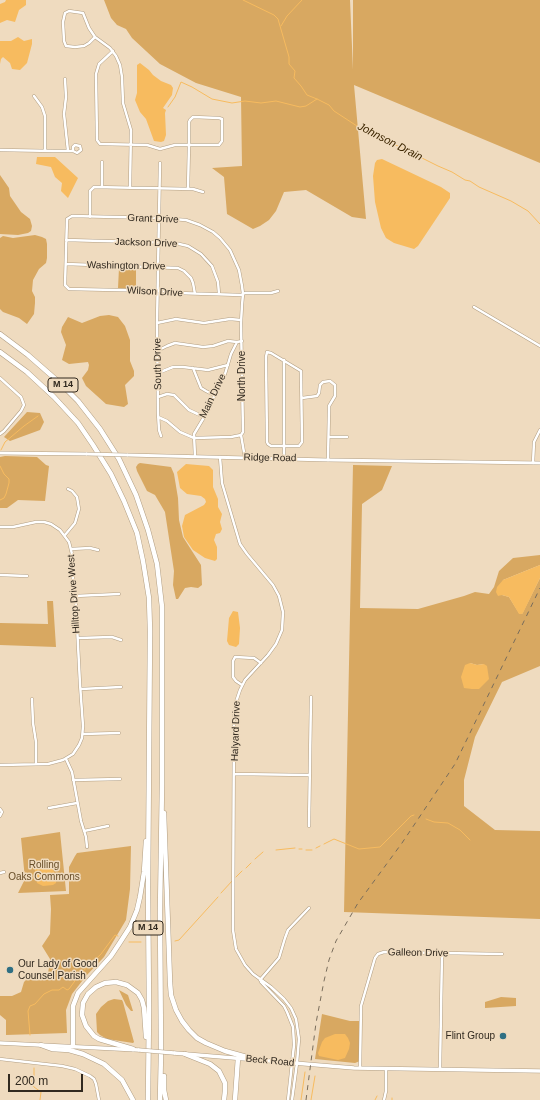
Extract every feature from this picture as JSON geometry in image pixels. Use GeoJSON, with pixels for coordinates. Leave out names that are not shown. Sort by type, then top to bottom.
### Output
{"type":"FeatureCollection","features":[{"type":"Feature","properties":{"kind":"highway","name":"M 14"},"geometry":{"type":"LineString","coordinates":[[0,334],[51,374],[69,392],[86,411],[114,451],[141,506],[151,537],[157,564],[162,607],[160,1100]]}},
{"type":"Feature","properties":{"kind":"highway","name":"M 14"},"geometry":{"type":"LineString","coordinates":[[0,352],[37,380],[54,397],[78,423],[101,457],[124,501],[136,533],[146,574],[150,606],[148,1100]]}},
{"type":"Feature","properties":{"kind":"highway"},"geometry":{"type":"LineString","coordinates":[[162,784],[170,982],[171,995],[176,1010],[189,1030],[198,1038],[225,1051],[254,1059]]}},
{"type":"Feature","properties":{"kind":"highway"},"geometry":{"type":"LineString","coordinates":[[72,1046],[73,1006],[78,993],[111,956],[130,926],[138,905],[144,872],[146,823],[149,798]]}},
{"type":"Feature","properties":{"kind":"highway"},"geometry":{"type":"LineString","coordinates":[[133,1049],[99,1039],[94,1036],[86,1026],[82,1015],[83,1003],[88,994],[99,985],[110,982],[122,982],[138,993],[144,1008],[148,1058]]}},
{"type":"Feature","properties":{"kind":"highway"},"geometry":{"type":"LineString","coordinates":[[41,1044],[52,1049],[69,1050],[83,1054],[104,1064],[122,1080],[133,1100]]}},
{"type":"Feature","properties":{"kind":"highway"},"geometry":{"type":"LineString","coordinates":[[161,1053],[164,1064],[164,1090],[166,1100]]}},
{"type":"Feature","properties":{"kind":"highway"},"geometry":{"type":"LineString","coordinates":[[185,1054],[210,1064],[219,1072],[225,1084],[226,1091],[224,1100]]}},
{"type":"Feature","properties":{"kind":"highway"},"geometry":{"type":"LineString","coordinates":[[235,1100],[238,1058]]}},
{"type":"Feature","properties":{"kind":"main road","name":"Beck Road"},"geometry":{"type":"LineString","coordinates":[[0,1043],[133,1049],[360,1068],[540,1071]]}},
{"type":"Feature","properties":{"kind":"street"},"geometry":{"type":"LineString","coordinates":[[95,37],[84,46],[66,46],[64,41],[64,17],[67,12],[85,14],[86,23],[95,37],[105,43],[118,60],[121,70],[123,103],[131,127],[130,188]]}},
{"type":"Feature","properties":{"kind":"street"},"geometry":{"type":"LineString","coordinates":[[113,52],[99,64],[98,67],[96,79],[98,142],[102,144],[147,145],[160,148],[175,145],[189,145],[219,146],[222,141],[222,119],[193,117],[190,119],[189,145],[188,189]]}},
{"type":"Feature","properties":{"kind":"street"},"geometry":{"type":"LineString","coordinates":[[65,79],[66,97],[64,114],[68,151]]}},
{"type":"Feature","properties":{"kind":"street"},"geometry":{"type":"LineString","coordinates":[[34,96],[42,107],[45,116],[45,151]]}},
{"type":"Feature","properties":{"kind":"street"},"geometry":{"type":"LineString","coordinates":[[0,150],[73,151]]}},
{"type":"Feature","properties":{"kind":"street"},"geometry":{"type":"LineString","coordinates":[[102,162],[102,187]]}},
{"type":"Feature","properties":{"kind":"street","name":"South Drive"},"geometry":{"type":"LineString","coordinates":[[160,163],[157,351],[158,417],[161,436]]}},
{"type":"Feature","properties":{"kind":"street"},"geometry":{"type":"LineString","coordinates":[[90,217],[91,189],[94,187],[196,189],[203,192]]}},
{"type":"Feature","properties":{"kind":"street","name":"Grant Drive"},"geometry":{"type":"LineString","coordinates":[[66,240],[67,220],[72,216],[159,218],[178,219],[193,222],[207,228],[220,238],[230,250],[237,263],[241,278],[242,294]]}},
{"type":"Feature","properties":{"kind":"street"},"geometry":{"type":"LineString","coordinates":[[66,240],[66,264]]}},
{"type":"Feature","properties":{"kind":"street","name":"Jackson Drive"},"geometry":{"type":"LineString","coordinates":[[66,240],[183,244],[193,248],[209,262],[218,282],[219,294]]}},
{"type":"Feature","properties":{"kind":"street","name":"Wilson Drive"},"geometry":{"type":"LineString","coordinates":[[66,264],[65,285],[70,289],[157,291],[194,294],[271,293],[278,291]]}},
{"type":"Feature","properties":{"kind":"street","name":"Washington Drive"},"geometry":{"type":"LineString","coordinates":[[66,264],[175,267],[184,271],[192,281],[194,294]]}},
{"type":"Feature","properties":{"kind":"street","name":"North Drive"},"geometry":{"type":"LineString","coordinates":[[242,294],[241,435],[245,458]]}},
{"type":"Feature","properties":{"kind":"street"},"geometry":{"type":"LineString","coordinates":[[474,307],[540,346]]}},
{"type":"Feature","properties":{"kind":"street"},"geometry":{"type":"LineString","coordinates":[[157,323],[176,319],[204,323],[230,319],[241,320]]}},
{"type":"Feature","properties":{"kind":"street"},"geometry":{"type":"LineString","coordinates":[[157,351],[166,346],[175,344],[203,347],[213,346],[228,341],[236,342],[242,340]]}},
{"type":"Feature","properties":{"kind":"street","name":"Main Drive"},"geometry":{"type":"LineString","coordinates":[[195,457],[194,434],[204,417],[228,365],[236,342]]}},
{"type":"Feature","properties":{"kind":"street"},"geometry":{"type":"LineString","coordinates":[[267,352],[284,360],[301,371],[302,442],[300,445],[270,446],[267,442],[267,352]]}},
{"type":"Feature","properties":{"kind":"street"},"geometry":{"type":"LineString","coordinates":[[284,360],[284,459]]}},
{"type":"Feature","properties":{"kind":"street"},"geometry":{"type":"LineString","coordinates":[[158,373],[173,367],[183,366],[208,370],[228,365]]}},
{"type":"Feature","properties":{"kind":"street"},"geometry":{"type":"LineString","coordinates":[[192,368],[201,388],[214,394]]}},
{"type":"Feature","properties":{"kind":"street"},"geometry":{"type":"LineString","coordinates":[[0,378],[21,397],[24,402],[21,411],[0,434]]}},
{"type":"Feature","properties":{"kind":"street"},"geometry":{"type":"LineString","coordinates":[[302,398],[318,396],[320,393],[320,385],[323,382],[330,381],[334,384],[335,396],[329,406],[328,460]]}},
{"type":"Feature","properties":{"kind":"street"},"geometry":{"type":"LineString","coordinates":[[158,397],[167,394],[174,395],[189,410],[204,417]]}},
{"type":"Feature","properties":{"kind":"street"},"geometry":{"type":"LineString","coordinates":[[158,417],[168,421],[180,432],[194,438],[231,437],[241,435]]}},
{"type":"Feature","properties":{"kind":"street"},"geometry":{"type":"LineString","coordinates":[[533,463],[534,442],[540,430]]}},
{"type":"Feature","properties":{"kind":"street"},"geometry":{"type":"LineString","coordinates":[[329,437],[347,437]]}},
{"type":"Feature","properties":{"kind":"street","name":"Ridge Road"},"geometry":{"type":"LineString","coordinates":[[0,453],[540,463]]}},
{"type":"Feature","properties":{"kind":"street","name":"Halyard Drive"},"geometry":{"type":"LineString","coordinates":[[220,457],[222,483],[240,544],[246,554],[273,585],[282,606],[283,622],[279,638],[273,650],[242,685],[235,709],[234,938],[236,949],[241,960],[260,980],[280,995],[291,1008],[298,1027],[298,1063],[292,1100]]}},
{"type":"Feature","properties":{"kind":"street"},"geometry":{"type":"LineString","coordinates":[[0,527],[13,527],[32,522],[40,522],[54,526],[65,535],[74,525],[79,512],[77,497],[68,489]]}},
{"type":"Feature","properties":{"kind":"street","name":"Hilltop Drive West"},"geometry":{"type":"LineString","coordinates":[[65,535],[71,549],[78,638],[83,734]]}},
{"type":"Feature","properties":{"kind":"street"},"geometry":{"type":"LineString","coordinates":[[71,549],[90,548],[98,550]]}},
{"type":"Feature","properties":{"kind":"street"},"geometry":{"type":"LineString","coordinates":[[0,575],[27,576]]}},
{"type":"Feature","properties":{"kind":"street"},"geometry":{"type":"LineString","coordinates":[[75,596],[119,594]]}},
{"type":"Feature","properties":{"kind":"street"},"geometry":{"type":"LineString","coordinates":[[78,638],[112,637],[121,640]]}},
{"type":"Feature","properties":{"kind":"street"},"geometry":{"type":"LineString","coordinates":[[242,685],[233,677],[234,657],[254,658],[261,663]]}},
{"type":"Feature","properties":{"kind":"street"},"geometry":{"type":"LineString","coordinates":[[80,689],[121,687]]}},
{"type":"Feature","properties":{"kind":"street"},"geometry":{"type":"LineString","coordinates":[[309,826],[310,698]]}},
{"type":"Feature","properties":{"kind":"street"},"geometry":{"type":"LineString","coordinates":[[32,699],[33,723],[36,742],[36,764]]}},
{"type":"Feature","properties":{"kind":"street"},"geometry":{"type":"LineString","coordinates":[[0,765],[55,763],[66,759],[77,748],[83,734],[119,733]]}},
{"type":"Feature","properties":{"kind":"street"},"geometry":{"type":"LineString","coordinates":[[66,759],[71,769],[87,847]]}},
{"type":"Feature","properties":{"kind":"street"},"geometry":{"type":"LineString","coordinates":[[234,774],[309,775]]}},
{"type":"Feature","properties":{"kind":"street"},"geometry":{"type":"LineString","coordinates":[[73,780],[120,779]]}},
{"type":"Feature","properties":{"kind":"street"},"geometry":{"type":"LineString","coordinates":[[49,808],[77,803]]}},
{"type":"Feature","properties":{"kind":"street"},"geometry":{"type":"LineString","coordinates":[[0,809],[2,812],[0,816]]}},
{"type":"Feature","properties":{"kind":"street"},"geometry":{"type":"LineString","coordinates":[[84,831],[108,826]]}},
{"type":"Feature","properties":{"kind":"street"},"geometry":{"type":"LineString","coordinates":[[260,980],[279,958],[288,930],[309,908]]}},
{"type":"Feature","properties":{"kind":"street","name":"Galleon Drive"},"geometry":{"type":"LineString","coordinates":[[360,1068],[362,1006],[376,956],[384,952],[502,954]]}},
{"type":"Feature","properties":{"kind":"street"},"geometry":{"type":"LineString","coordinates":[[440,1069],[442,953]]}},
{"type":"Feature","properties":{"kind":"street","name":"Halyard Drive"},"geometry":{"type":"LineString","coordinates":[[260,980],[267,990],[280,1002],[287,1012],[293,1027],[294,1042],[288,1100]]}},
{"type":"Feature","properties":{"kind":"street"},"geometry":{"type":"LineString","coordinates":[[294,1042],[299,1042]]}},
{"type":"Feature","properties":{"kind":"street"},"geometry":{"type":"LineString","coordinates":[[0,1059],[62,1066],[75,1069],[94,1079],[98,1100]]}},
{"type":"Feature","properties":{"kind":"street"},"geometry":{"type":"LineString","coordinates":[[384,1100],[386,1091],[386,1068]]}},
{"type":"Feature","properties":{"kind":"green space"},"geometry":{"type":"Polygon","coordinates":[[[104,0],[350,0],[353,70],[353,0],[540,0],[540,163],[354,85],[366,219],[352,217],[306,190],[284,192],[276,211],[269,220],[253,229],[227,214],[224,177],[212,168],[242,166],[241,97],[196,83],[160,64],[132,38],[126,29],[117,25],[111,18],[104,0]]]}},
{"type":"Feature","properties":{"kind":"green space"},"geometry":{"type":"Polygon","coordinates":[[[0,175],[9,188],[10,196],[21,212],[30,219],[32,226],[31,231],[28,233],[18,235],[0,234],[0,175]]]}},
{"type":"Feature","properties":{"kind":"green space"},"geometry":{"type":"Polygon","coordinates":[[[35,235],[46,239],[47,258],[46,263],[39,269],[33,280],[32,291],[35,297],[34,314],[27,324],[19,318],[3,312],[0,309],[0,238],[3,236],[13,238],[35,235]]]}},
{"type":"Feature","properties":{"kind":"green space"},"geometry":{"type":"Polygon","coordinates":[[[119,268],[136,268],[136,289],[118,288],[119,268]]]}},
{"type":"Feature","properties":{"kind":"green space"},"geometry":{"type":"Polygon","coordinates":[[[109,315],[118,317],[125,326],[130,340],[130,361],[134,371],[134,376],[125,385],[128,404],[124,407],[106,404],[86,386],[82,378],[88,370],[88,362],[69,364],[62,360],[66,345],[61,332],[62,327],[68,317],[82,323],[100,316],[109,315]]]}},
{"type":"Feature","properties":{"kind":"green space"},"geometry":{"type":"Polygon","coordinates":[[[27,412],[40,413],[44,422],[40,430],[10,441],[4,437],[27,412]]]}},
{"type":"Feature","properties":{"kind":"green space"},"geometry":{"type":"Polygon","coordinates":[[[0,457],[37,457],[49,466],[45,501],[18,500],[7,508],[0,508],[0,457]]]}},
{"type":"Feature","properties":{"kind":"green space"},"geometry":{"type":"Polygon","coordinates":[[[140,463],[171,467],[174,474],[178,498],[179,520],[183,537],[201,565],[202,585],[198,588],[185,588],[178,599],[176,599],[173,585],[174,571],[165,512],[155,495],[147,491],[136,467],[140,463]]]}},
{"type":"Feature","properties":{"kind":"green space"},"geometry":{"type":"Polygon","coordinates":[[[353,465],[392,466],[382,490],[362,504],[360,608],[418,609],[475,592],[489,594],[494,587],[499,571],[513,558],[540,555],[540,565],[503,580],[502,595],[509,597],[519,613],[522,614],[540,578],[540,666],[502,682],[475,737],[464,780],[464,806],[495,830],[540,831],[540,919],[344,912],[353,465]],[[470,663],[471,689],[484,664],[477,665],[470,663]]]}},
{"type":"Feature","properties":{"kind":"green space"},"geometry":{"type":"Polygon","coordinates":[[[47,601],[53,601],[56,647],[0,645],[0,623],[48,624],[47,601]]]}},
{"type":"Feature","properties":{"kind":"green space","name":"Rolling Oaks Commons"},"geometry":{"type":"Polygon","coordinates":[[[60,832],[66,891],[18,893],[25,879],[21,838],[60,832]]]}},
{"type":"Feature","properties":{"kind":"green space"},"geometry":{"type":"Polygon","coordinates":[[[131,846],[130,889],[126,920],[104,957],[72,994],[66,1010],[67,1033],[6,1035],[6,1020],[0,1015],[0,996],[12,996],[21,992],[24,982],[28,978],[40,977],[48,974],[50,959],[42,946],[50,934],[50,895],[69,894],[69,867],[75,856],[77,853],[131,846]]]}},
{"type":"Feature","properties":{"kind":"green space"},"geometry":{"type":"Polygon","coordinates":[[[119,990],[128,995],[133,1011],[131,1011],[126,1005],[119,990]]]}},
{"type":"Feature","properties":{"kind":"green space"},"geometry":{"type":"Polygon","coordinates":[[[501,997],[516,998],[516,1006],[485,1008],[485,1002],[501,997]]]}},
{"type":"Feature","properties":{"kind":"green space"},"geometry":{"type":"Polygon","coordinates":[[[114,999],[122,1000],[123,1002],[134,1042],[133,1043],[107,1039],[97,1032],[96,1014],[108,1001],[114,999]]]}},
{"type":"Feature","properties":{"kind":"green space"},"geometry":{"type":"Polygon","coordinates":[[[322,1014],[350,1021],[361,1021],[360,1061],[355,1063],[315,1059],[322,1014]]]}},
{"type":"Feature","properties":{"kind":"shaded area"},"geometry":{"type":"Polygon","coordinates":[[[6,0],[26,0],[26,5],[19,10],[15,22],[7,20],[0,23],[0,4],[6,0]]]}},
{"type":"Feature","properties":{"kind":"shaded area"},"geometry":{"type":"Polygon","coordinates":[[[18,37],[24,41],[32,39],[27,63],[20,70],[12,69],[10,63],[3,57],[0,64],[0,41],[11,41],[18,37]]]}},
{"type":"Feature","properties":{"kind":"shaded area"},"geometry":{"type":"Polygon","coordinates":[[[140,63],[153,75],[161,81],[171,85],[173,88],[172,95],[163,108],[166,110],[166,135],[164,141],[161,142],[154,141],[146,119],[140,112],[135,100],[137,93],[137,65],[140,63]]]}},
{"type":"Feature","properties":{"kind":"shaded area"},"geometry":{"type":"Polygon","coordinates":[[[37,157],[55,157],[78,178],[68,198],[61,191],[62,183],[55,177],[51,167],[36,164],[37,157]]]}},
{"type":"Feature","properties":{"kind":"shaded area"},"geometry":{"type":"Polygon","coordinates":[[[382,159],[441,187],[450,193],[450,198],[418,246],[414,249],[394,243],[386,238],[381,228],[375,202],[373,176],[375,163],[377,160],[382,159]]]}},
{"type":"Feature","properties":{"kind":"shaded area"},"geometry":{"type":"Polygon","coordinates":[[[186,464],[209,466],[213,470],[213,487],[218,499],[218,507],[222,514],[220,522],[222,529],[220,533],[216,534],[214,540],[217,547],[217,559],[215,561],[205,558],[193,550],[184,537],[182,526],[185,515],[204,505],[206,502],[201,496],[187,494],[180,488],[177,472],[186,464]]]}},
{"type":"Feature","properties":{"kind":"shaded area"},"geometry":{"type":"Polygon","coordinates":[[[540,565],[540,578],[523,613],[519,614],[509,597],[502,595],[498,596],[496,592],[497,587],[503,580],[540,565]]]}},
{"type":"Feature","properties":{"kind":"shaded area"},"geometry":{"type":"Polygon","coordinates":[[[233,611],[238,612],[240,628],[239,644],[236,647],[229,645],[227,641],[229,618],[233,611]]]}},
{"type":"Feature","properties":{"kind":"shaded area"},"geometry":{"type":"Polygon","coordinates":[[[470,663],[477,665],[484,664],[487,666],[489,679],[479,689],[464,688],[461,677],[465,665],[470,663]]]}},
{"type":"Feature","properties":{"kind":"shaded area"},"geometry":{"type":"Polygon","coordinates":[[[43,859],[49,861],[56,876],[56,883],[53,885],[43,886],[37,883],[35,865],[43,859]]]}},
{"type":"Feature","properties":{"kind":"shaded area"},"geometry":{"type":"Polygon","coordinates":[[[335,1034],[345,1034],[348,1038],[350,1043],[345,1058],[338,1060],[319,1056],[318,1053],[322,1042],[325,1038],[335,1034]]]}},
{"type":"Feature","properties":{"kind":"waterway","name":"Johnson Drain"},"geometry":{"type":"LineString","coordinates":[[243,0],[274,15],[278,19],[289,57],[289,64],[295,71],[294,78],[307,95],[329,105],[334,111],[360,128],[452,172],[479,187],[511,201],[528,211],[540,224]]}},
{"type":"Feature","properties":{"kind":"waterway"},"geometry":{"type":"LineString","coordinates":[[281,26],[287,16],[302,0]]}},
{"type":"Feature","properties":{"kind":"waterway"},"geometry":{"type":"LineString","coordinates":[[168,107],[175,97],[181,82],[212,99],[232,103],[245,101],[261,103],[276,101],[300,107],[306,106],[317,99]]}},
{"type":"Feature","properties":{"kind":"waterway"},"geometry":{"type":"LineString","coordinates":[[1,450],[5,442],[38,416]]}},
{"type":"Feature","properties":{"kind":"waterway"},"geometry":{"type":"LineString","coordinates":[[0,466],[4,474],[9,479],[6,494],[4,498],[0,500]]}},
{"type":"Feature","properties":{"kind":"waterway"},"geometry":{"type":"LineString","coordinates":[[324,844],[334,839],[359,849],[380,847],[411,816],[414,815]]}},
{"type":"Feature","properties":{"kind":"waterway"},"geometry":{"type":"LineString","coordinates":[[426,819],[434,822],[448,823],[460,830],[470,840]]}},
{"type":"Feature","properties":{"kind":"waterway"},"geometry":{"type":"LineString","coordinates":[[316,848],[320,846]]}},
{"type":"Feature","properties":{"kind":"waterway"},"geometry":{"type":"LineString","coordinates":[[276,850],[295,848]]}},
{"type":"Feature","properties":{"kind":"waterway"},"geometry":{"type":"LineString","coordinates":[[306,850],[312,850]]}},
{"type":"Feature","properties":{"kind":"waterway"},"geometry":{"type":"LineString","coordinates":[[255,859],[263,852]]}},
{"type":"Feature","properties":{"kind":"waterway"},"geometry":{"type":"LineString","coordinates":[[246,868],[251,863]]}},
{"type":"Feature","properties":{"kind":"waterway"},"geometry":{"type":"LineString","coordinates":[[236,877],[242,871]]}},
{"type":"Feature","properties":{"kind":"waterway"},"geometry":{"type":"LineString","coordinates":[[221,893],[233,880]]}},
{"type":"Feature","properties":{"kind":"waterway"},"geometry":{"type":"LineString","coordinates":[[175,941],[179,940],[218,897]]}},
{"type":"Feature","properties":{"kind":"waterway"},"geometry":{"type":"LineString","coordinates":[[30,1035],[28,1011],[30,1006],[35,1004],[44,994],[52,990],[59,990],[63,987],[67,990],[69,989],[80,974],[101,954],[115,935],[118,936]]}},
{"type":"Feature","properties":{"kind":"waterway"},"geometry":{"type":"LineString","coordinates":[[129,942],[141,942]]}},
{"type":"Feature","properties":{"kind":"waterway"},"geometry":{"type":"LineString","coordinates":[[34,1068],[34,1076],[31,1082],[34,1087],[41,1092],[40,1100]]}},
{"type":"Feature","properties":{"kind":"waterway"},"geometry":{"type":"LineString","coordinates":[[301,1100],[305,1072]]}},
{"type":"Feature","properties":{"kind":"waterway"},"geometry":{"type":"LineString","coordinates":[[311,1100],[315,1076]]}},
{"type":"Feature","properties":{"kind":"waterway"},"geometry":{"type":"LineString","coordinates":[[375,1100],[377,1096]]}},
{"type":"Feature","properties":{"kind":"railway"},"geometry":{"type":"LineString","coordinates":[[306,1100],[316,1023],[329,960],[336,941],[358,903],[402,843],[455,764],[540,588]]}},
{"type":"Feature","properties":{"kind":"place","name":"Our Lady of Good Counsel Parish"},"geometry":{"type":"Point","coordinates":[10,970]}},
{"type":"Feature","properties":{"kind":"place","name":"Flint Group"},"geometry":{"type":"Point","coordinates":[503,1036]}}]}
